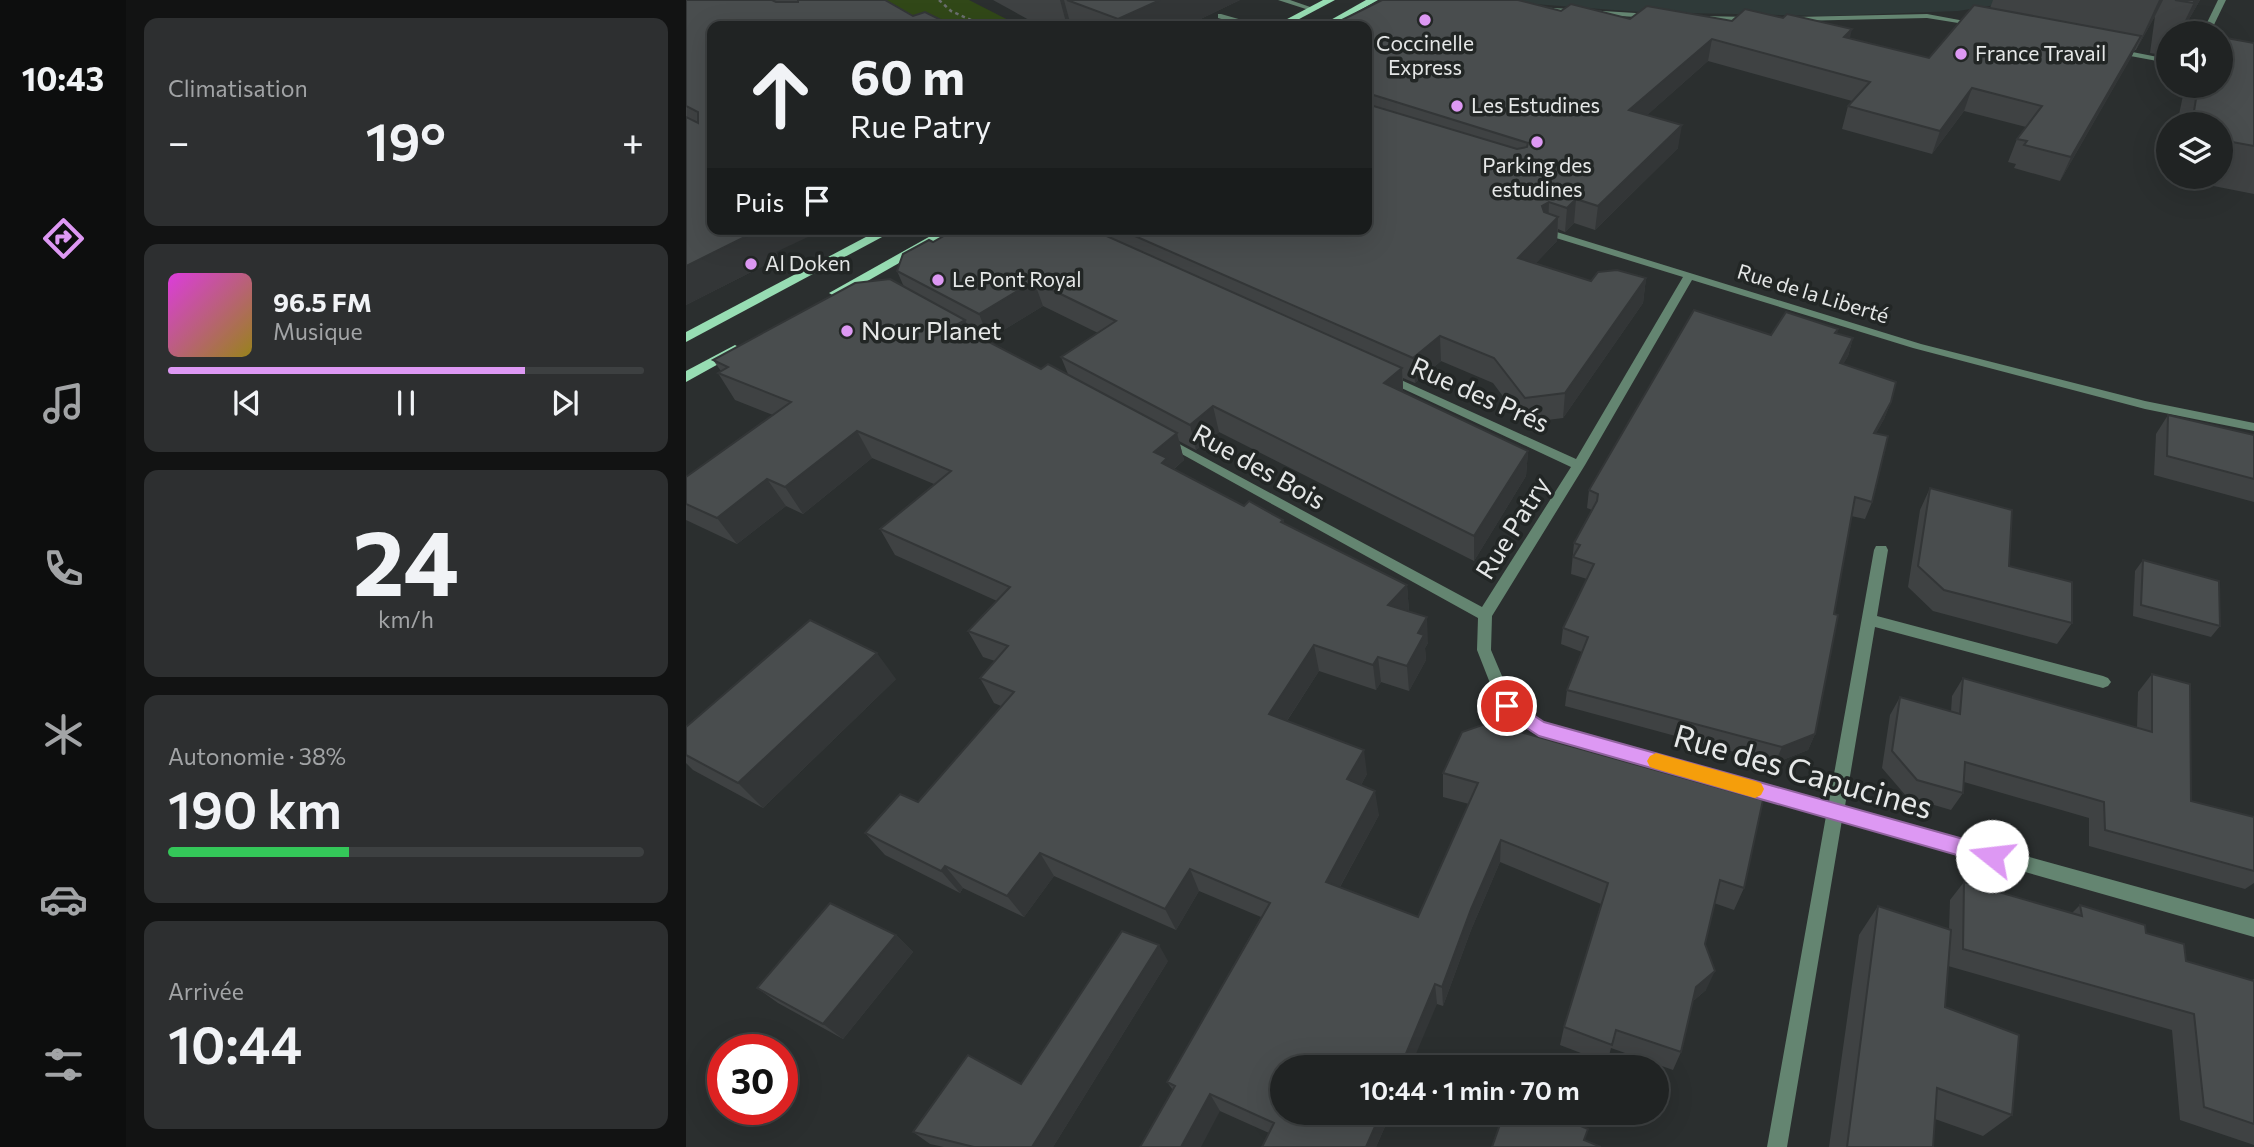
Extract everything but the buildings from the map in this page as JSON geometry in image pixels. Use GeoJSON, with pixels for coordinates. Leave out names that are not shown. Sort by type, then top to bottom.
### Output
{"type":"FeatureCollection","features":[{"type":"Feature","properties":{"kind":"main road"},"geometry":{"type":"LineString","coordinates":[[1289,21],[1330,0]]}},
{"type":"Feature","properties":{"kind":"main road"},"geometry":{"type":"LineString","coordinates":[[1334,21],[1373,0]]}},
{"type":"Feature","properties":{"kind":"main road"},"geometry":{"type":"LineString","coordinates":[[686,338],[879,235]]}},
{"type":"Feature","properties":{"kind":"main road"},"geometry":{"type":"LineString","coordinates":[[828,298],[869,281],[943,235]]}},
{"type":"Feature","properties":{"kind":"main road"},"geometry":{"type":"LineString","coordinates":[[686,377],[745,344]]}},
{"type":"Feature","properties":{"kind":"street"},"geometry":{"type":"LineString","coordinates":[[1282,0],[1312,9]]}},
{"type":"Feature","properties":{"kind":"street"},"geometry":{"type":"LineString","coordinates":[[2212,21],[2222,0]]}},
{"type":"Feature","properties":{"kind":"street"},"geometry":{"type":"LineString","coordinates":[[1524,8],[1657,17]]}},
{"type":"Feature","properties":{"kind":"street"},"geometry":{"type":"LineString","coordinates":[[1221,16],[1237,21]]}},
{"type":"Feature","properties":{"kind":"street"},"geometry":{"type":"LineString","coordinates":[[1787,19],[1927,16],[1984,25]]}},
{"type":"Feature","properties":{"kind":"street"},"geometry":{"type":"LineString","coordinates":[[1696,18],[1761,19]]}},
{"type":"Feature","properties":{"kind":"street"},"geometry":{"type":"LineString","coordinates":[[2112,50],[2156,59]]}},
{"type":"Feature","properties":{"kind":"street","name":"Rue de la Liberté"},"geometry":{"type":"LineString","coordinates":[[1547,232],[1917,346],[2145,405],[2254,427]]}},
{"type":"Feature","properties":{"kind":"street","name":"Rue Patry"},"geometry":{"type":"LineString","coordinates":[[1539,728],[1507,706],[1484,650],[1485,615],[1579,465],[1689,276]]}},
{"type":"Feature","properties":{"kind":"street","name":"Rue des Prés"},"geometry":{"type":"LineString","coordinates":[[1380,375],[1579,465]]}},
{"type":"Feature","properties":{"kind":"street","name":"Rue des Bois"},"geometry":{"type":"LineString","coordinates":[[1154,436],[1485,615]]}},
{"type":"Feature","properties":{"kind":"street"},"geometry":{"type":"LineString","coordinates":[[1777,1147],[1881,550]]}},
{"type":"Feature","properties":{"kind":"street"},"geometry":{"type":"LineString","coordinates":[[1869,620],[2103,682]]}},
{"type":"Feature","properties":{"kind":"street","name":"Rue des Capucines"},"geometry":{"type":"LineString","coordinates":[[1539,728],[2254,928]]}},
{"type":"Feature","properties":{"kind":"path"},"geometry":{"type":"LineString","coordinates":[[939,0],[951,11],[973,21]]}},
{"type":"Feature","properties":{"kind":"shaded area"},"geometry":{"type":"Polygon","coordinates":[[[1483,0],[2027,0],[1958,11],[1825,16],[1640,12],[1483,0]]]}},
{"type":"Feature","properties":{"kind":"green space"},"geometry":{"type":"Polygon","coordinates":[[[884,0],[969,0],[1010,21],[921,21],[884,0]]]}},
{"type":"Feature","properties":{"kind":"slow traffic"},"geometry":{"type":"LineString","coordinates":[[1656,761],[1755,789]]}},
{"type":"Feature","properties":{"kind":"place","name":"Coccinelle Express"},"geometry":{"type":"Point","coordinates":[1425,20]}},
{"type":"Feature","properties":{"kind":"place","name":"France Travail"},"geometry":{"type":"Point","coordinates":[1961,54]}},
{"type":"Feature","properties":{"kind":"place","name":"Les Estudines"},"geometry":{"type":"Point","coordinates":[1457,106]}},
{"type":"Feature","properties":{"kind":"place","name":"Parking des estudines"},"geometry":{"type":"Point","coordinates":[1537,142]}},
{"type":"Feature","properties":{"kind":"place","name":"Al Doken"},"geometry":{"type":"Point","coordinates":[751,264]}},
{"type":"Feature","properties":{"kind":"place","name":"Le Pont Royal"},"geometry":{"type":"Point","coordinates":[938,280]}},
{"type":"Feature","properties":{"kind":"place","name":"Nour Planet"},"geometry":{"type":"Point","coordinates":[847,331]}},
{"type":"Feature","properties":{"kind":"route"},"geometry":{"type":"LineString","coordinates":[[1507,706],[1539,728],[1992,856]]}}]}
